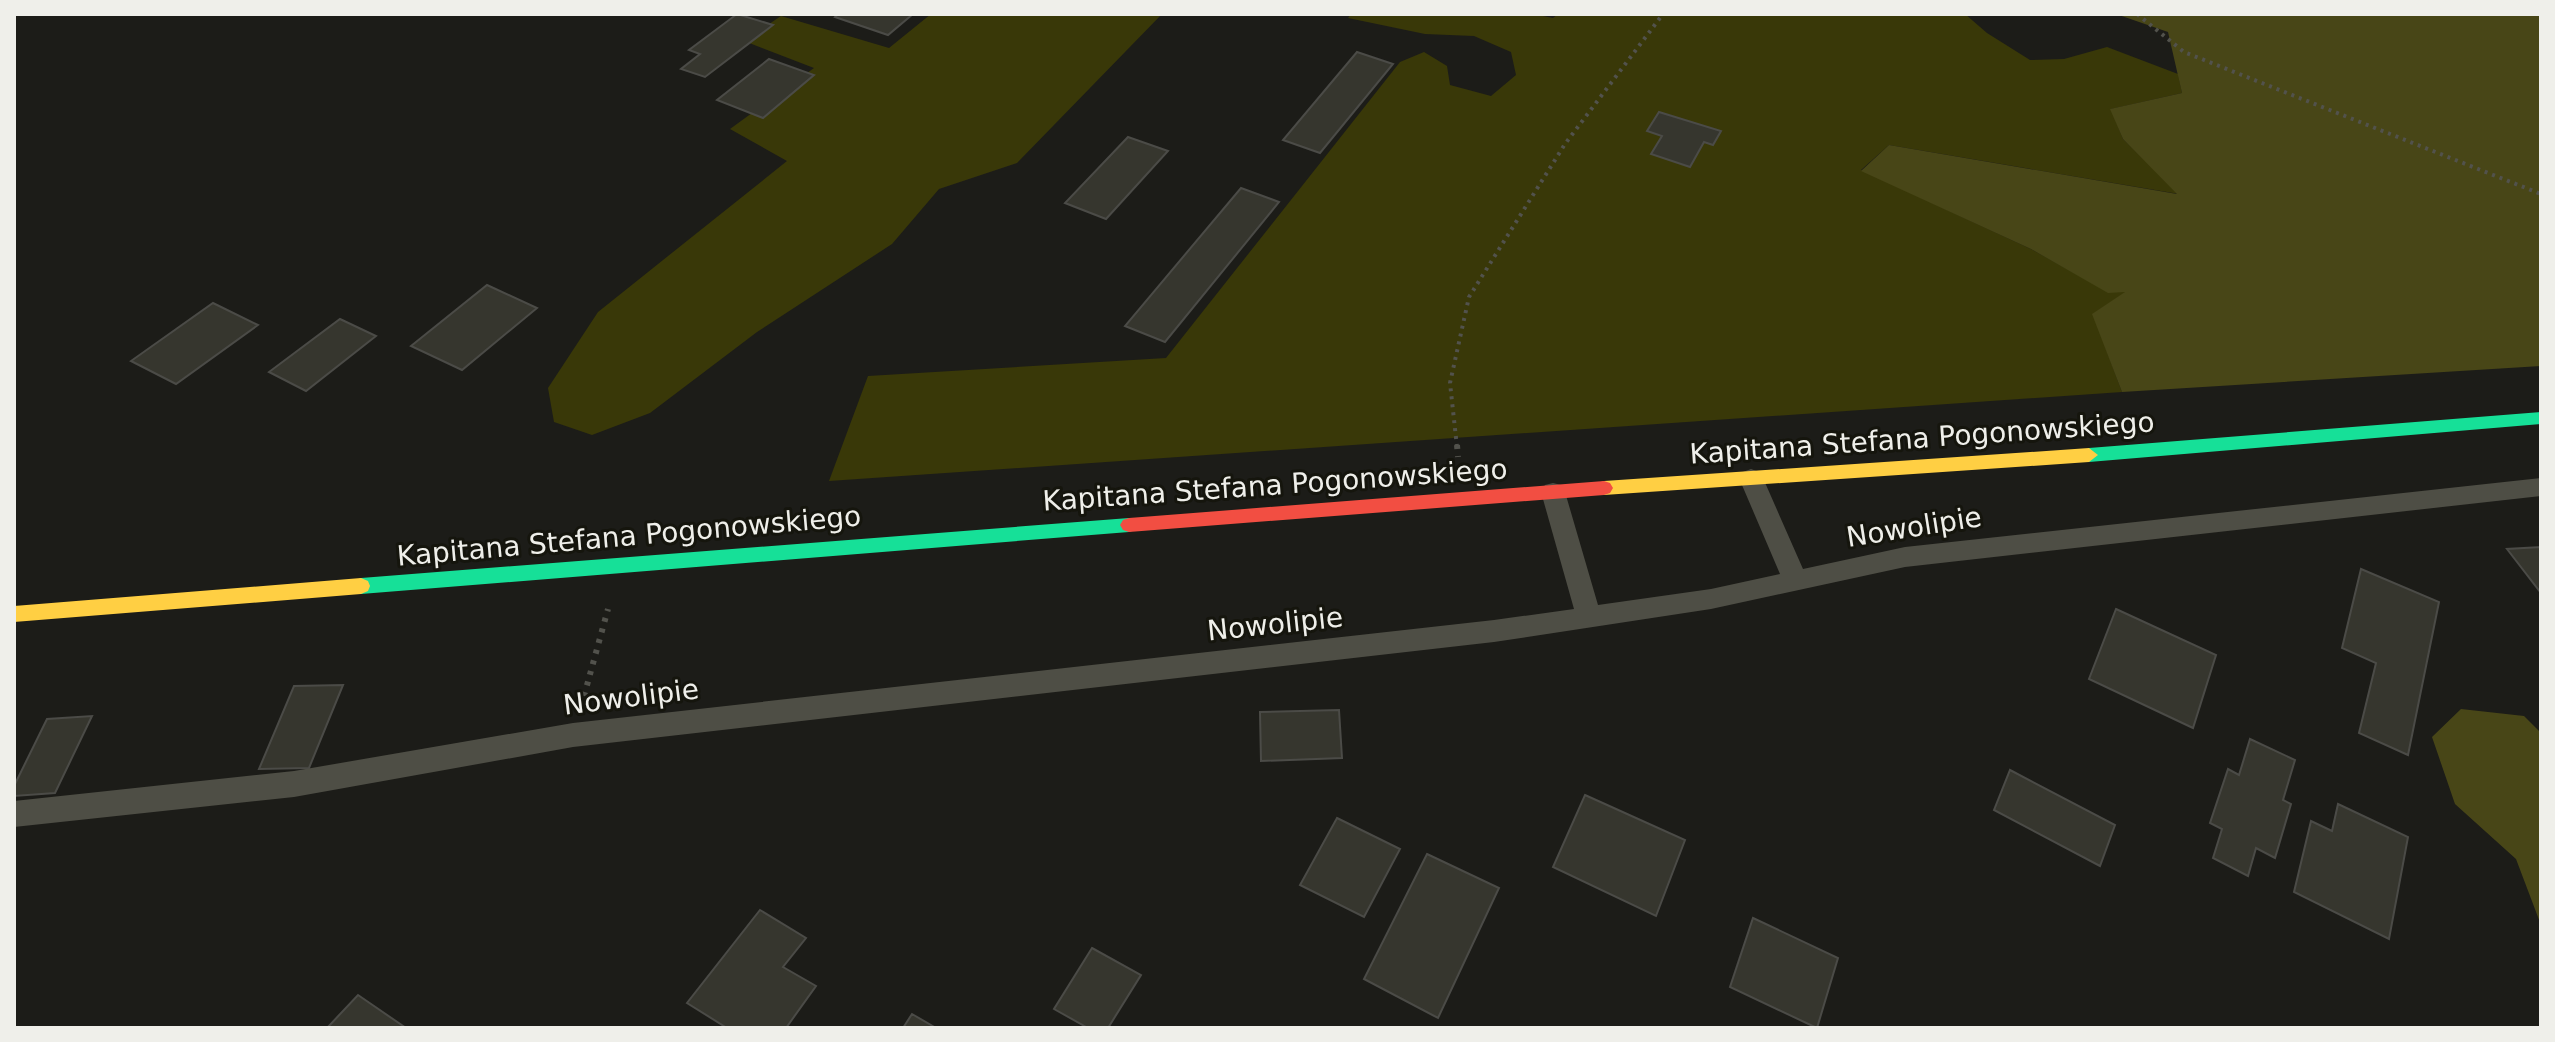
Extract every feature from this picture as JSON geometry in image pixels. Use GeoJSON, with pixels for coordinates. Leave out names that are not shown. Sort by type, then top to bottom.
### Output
{"type":"FeatureCollection","features":[{"type":"Feature","properties":{"kind":"main road","name":"Kapitana Stefana Pogonowskiego"},"geometry":{"type":"LineString","coordinates":[[14,614],[1462,498],[2262,443],[2541,418]]}},
{"type":"Feature","properties":{"kind":"lane"},"geometry":{"type":"LineString","coordinates":[[1751,478],[1795,580]]}},
{"type":"Feature","properties":{"kind":"lane","name":"Nowolipie"},"geometry":{"type":"LineString","coordinates":[[14,814],[294,784],[573,735],[1494,631],[1711,599],[1905,557],[2541,487]]}},
{"type":"Feature","properties":{"kind":"lane"},"geometry":{"type":"LineString","coordinates":[[1553,492],[1589,617]]}},
{"type":"Feature","properties":{"kind":"path"},"geometry":{"type":"LineString","coordinates":[[1462,498],[1450,383],[1469,297],[1565,144],[1663,14]]}},
{"type":"Feature","properties":{"kind":"path"},"geometry":{"type":"LineString","coordinates":[[2137,14],[2184,52],[2541,194]]}},
{"type":"Feature","properties":{"kind":"path"},"geometry":{"type":"LineString","coordinates":[[573,735],[620,564]]}},
{"type":"Feature","properties":{"kind":"shaded area"},"geometry":{"type":"Polygon","coordinates":[[[931,14],[1162,14],[1017,163],[939,189],[892,244],[757,332],[650,413],[592,435],[554,422],[548,388],[598,312],[787,161],[730,129],[814,68],[744,41],[781,16],[889,48],[931,14]]]}},
{"type":"Feature","properties":{"kind":"shaded area"},"geometry":{"type":"Polygon","coordinates":[[[1351,14],[1533,14],[1553,18],[1558,14],[1965,14],[1987,33],[2030,60],[2064,59],[2107,47],[2178,74],[2182,93],[2111,109],[2123,139],[2179,194],[1889,145],[1861,170],[2031,249],[2108,292],[2126,292],[2093,314],[2122,392],[829,481],[868,376],[1166,358],[1400,62],[1424,52],[1447,66],[1450,85],[1491,96],[1516,75],[1511,52],[1474,36],[1425,34],[1348,18],[1351,14]]]}},
{"type":"Feature","properties":{"kind":"shaded area"},"geometry":{"type":"Polygon","coordinates":[[[2116,14],[2541,14],[2541,366],[2122,392],[2092,314],[2125,292],[2108,293],[2031,249],[1861,171],[1889,145],[2177,194],[2123,139],[2110,109],[2182,93],[2168,32],[2116,14]]]}},
{"type":"Feature","properties":{"kind":"shaded area"},"geometry":{"type":"Polygon","coordinates":[[[2461,709],[2524,716],[2541,733],[2541,925],[2516,859],[2455,804],[2432,737],[2461,709]]]}},
{"type":"Feature","properties":{"kind":"building"},"geometry":{"type":"Polygon","coordinates":[[[737,14],[773,25],[705,77],[681,69],[700,54],[689,50],[737,14]]]}},
{"type":"Feature","properties":{"kind":"building"},"geometry":{"type":"Polygon","coordinates":[[[838,14],[913,14],[888,35],[835,17],[838,14]]]}},
{"type":"Feature","properties":{"kind":"building"},"geometry":{"type":"Polygon","coordinates":[[[1357,52],[1393,64],[1320,153],[1283,140],[1357,52]]]}},
{"type":"Feature","properties":{"kind":"building"},"geometry":{"type":"Polygon","coordinates":[[[769,59],[814,75],[763,118],[717,100],[769,59]]]}},
{"type":"Feature","properties":{"kind":"building"},"geometry":{"type":"Polygon","coordinates":[[[1659,112],[1721,131],[1713,145],[1704,142],[1690,167],[1651,154],[1662,136],[1647,131],[1659,112]]]}},
{"type":"Feature","properties":{"kind":"building"},"geometry":{"type":"Polygon","coordinates":[[[1128,137],[1168,151],[1106,219],[1065,203],[1128,137]]]}},
{"type":"Feature","properties":{"kind":"building"},"geometry":{"type":"Polygon","coordinates":[[[1241,188],[1279,202],[1165,342],[1125,326],[1241,188]]]}},
{"type":"Feature","properties":{"kind":"building"},"geometry":{"type":"Polygon","coordinates":[[[487,285],[537,308],[462,370],[411,346],[487,285]]]}},
{"type":"Feature","properties":{"kind":"building"},"geometry":{"type":"Polygon","coordinates":[[[213,303],[258,325],[176,384],[131,361],[213,303]]]}},
{"type":"Feature","properties":{"kind":"building"},"geometry":{"type":"Polygon","coordinates":[[[340,319],[376,336],[306,391],[269,372],[340,319]]]}},
{"type":"Feature","properties":{"kind":"building"},"geometry":{"type":"Polygon","coordinates":[[[2541,547],[2541,593],[2507,549],[2541,547]]]}},
{"type":"Feature","properties":{"kind":"building"},"geometry":{"type":"Polygon","coordinates":[[[2361,569],[2439,602],[2408,755],[2359,733],[2376,663],[2342,648],[2361,569]]]}},
{"type":"Feature","properties":{"kind":"building"},"geometry":{"type":"Polygon","coordinates":[[[2116,609],[2216,655],[2193,728],[2089,679],[2116,609]]]}},
{"type":"Feature","properties":{"kind":"building"},"geometry":{"type":"Polygon","coordinates":[[[343,685],[309,768],[259,769],[294,686],[343,685]]]}},
{"type":"Feature","properties":{"kind":"building"},"geometry":{"type":"Polygon","coordinates":[[[1339,710],[1342,758],[1261,761],[1260,712],[1339,710]]]}},
{"type":"Feature","properties":{"kind":"building"},"geometry":{"type":"Polygon","coordinates":[[[92,716],[55,793],[14,796],[14,786],[47,719],[92,716]]]}},
{"type":"Feature","properties":{"kind":"building"},"geometry":{"type":"Polygon","coordinates":[[[2250,739],[2295,760],[2283,800],[2291,804],[2275,858],[2256,848],[2248,876],[2213,858],[2222,829],[2210,823],[2228,769],[2239,775],[2250,739]]]}},
{"type":"Feature","properties":{"kind":"building"},"geometry":{"type":"Polygon","coordinates":[[[2010,770],[2115,825],[2100,866],[1994,810],[2010,770]]]}},
{"type":"Feature","properties":{"kind":"building"},"geometry":{"type":"Polygon","coordinates":[[[1585,795],[1685,840],[1656,916],[1553,867],[1585,795]]]}},
{"type":"Feature","properties":{"kind":"building"},"geometry":{"type":"Polygon","coordinates":[[[2338,804],[2408,837],[2389,939],[2294,892],[2311,821],[2332,831],[2338,804]]]}},
{"type":"Feature","properties":{"kind":"building"},"geometry":{"type":"Polygon","coordinates":[[[1337,818],[1400,849],[1364,917],[1300,885],[1337,818]]]}},
{"type":"Feature","properties":{"kind":"building"},"geometry":{"type":"Polygon","coordinates":[[[1427,854],[1499,888],[1438,1018],[1364,979],[1427,854]]]}},
{"type":"Feature","properties":{"kind":"building"},"geometry":{"type":"Polygon","coordinates":[[[760,910],[806,938],[783,967],[816,986],[786,1028],[727,1028],[687,1003],[760,910]]]}},
{"type":"Feature","properties":{"kind":"building"},"geometry":{"type":"Polygon","coordinates":[[[1753,918],[1838,958],[1817,1028],[1730,987],[1753,918]]]}},
{"type":"Feature","properties":{"kind":"building"},"geometry":{"type":"Polygon","coordinates":[[[1092,948],[1141,975],[1108,1028],[1088,1028],[1054,1009],[1092,948]]]}},
{"type":"Feature","properties":{"kind":"building"},"geometry":{"type":"Polygon","coordinates":[[[358,995],[406,1028],[327,1028],[358,995]]]}},
{"type":"Feature","properties":{"kind":"building"},"geometry":{"type":"Polygon","coordinates":[[[912,1014],[936,1028],[903,1028],[912,1014]]]}},
{"type":"Feature","properties":{"kind":"traffic: fast"},"geometry":{"type":"LineString","coordinates":[[2089,455],[2541,418]]}},
{"type":"Feature","properties":{"kind":"traffic: fast"},"geometry":{"type":"LineString","coordinates":[[361,586],[1129,525]]}},
{"type":"Feature","properties":{"kind":"traffic: slow"},"geometry":{"type":"LineString","coordinates":[[1604,488],[2089,455]]}},
{"type":"Feature","properties":{"kind":"traffic: slow"},"geometry":{"type":"LineString","coordinates":[[14,614],[361,586]]}},
{"type":"Feature","properties":{"kind":"traffic: jam"},"geometry":{"type":"LineString","coordinates":[[1129,525],[1604,488]]}}]}
